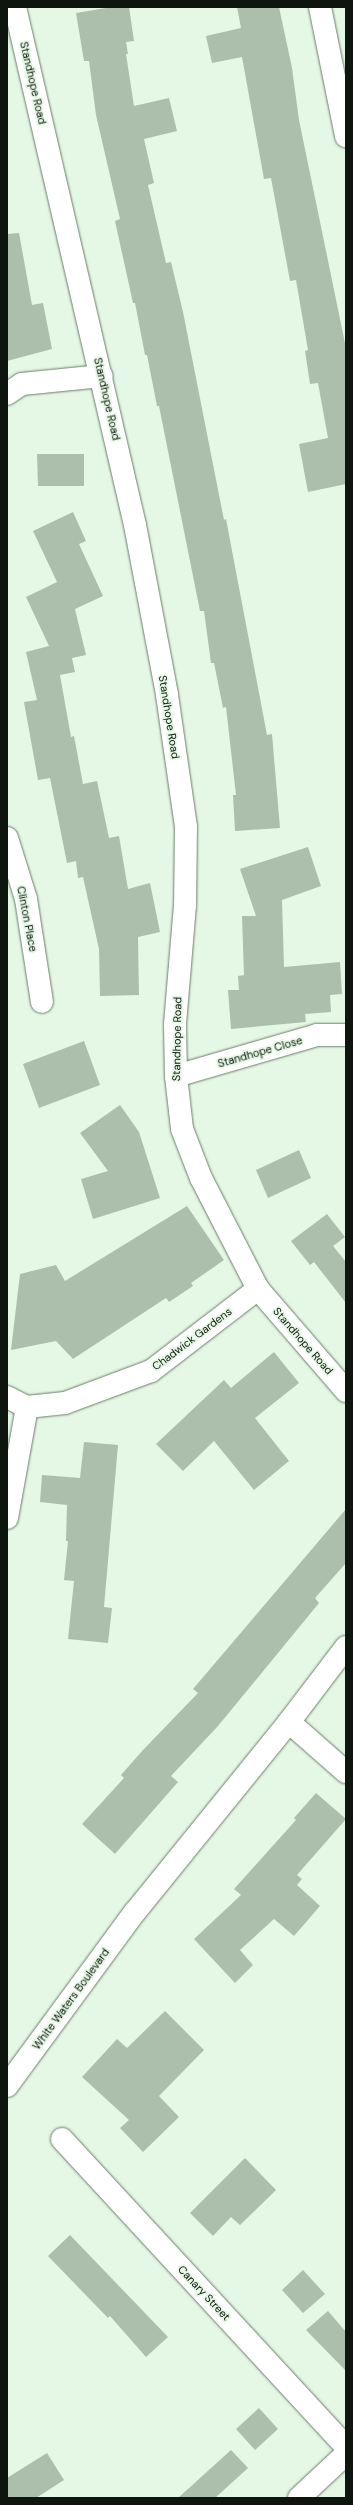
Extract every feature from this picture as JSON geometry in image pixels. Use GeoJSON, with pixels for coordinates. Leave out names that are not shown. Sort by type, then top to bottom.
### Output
{"type":"FeatureCollection","features":[{"type":"Feature","properties":{"kind":"street","name":"Standhope Road"},"geometry":{"type":"LineString","coordinates":[[15,7],[102,376],[135,526],[165,687],[186,827],[184,905],[175,1025],[176,1076],[182,1129],[201,1178],[258,1289],[346,1391]]}},
{"type":"Feature","properties":{"kind":"street"},"geometry":{"type":"LineString","coordinates":[[320,7],[346,136]]}},
{"type":"Feature","properties":{"kind":"street"},"geometry":{"type":"LineString","coordinates":[[7,394],[22,384],[102,376]]}},
{"type":"Feature","properties":{"kind":"street","name":"Clinton Place"},"geometry":{"type":"LineString","coordinates":[[7,838],[26,899],[42,1002]]}},
{"type":"Feature","properties":{"kind":"street","name":"Standhope Close"},"geometry":{"type":"LineString","coordinates":[[176,1076],[317,1035],[346,1035]]}},
{"type":"Feature","properties":{"kind":"street","name":"Chadwick Gardens"},"geometry":{"type":"LineString","coordinates":[[27,1407],[65,1403],[151,1371],[258,1289]]}},
{"type":"Feature","properties":{"kind":"street"},"geometry":{"type":"LineString","coordinates":[[7,1397],[27,1407],[7,1518]]}},
{"type":"Feature","properties":{"kind":"street","name":"White Waters Boulevard"},"geometry":{"type":"LineString","coordinates":[[7,2086],[135,1912],[289,1722],[346,1647]]}},
{"type":"Feature","properties":{"kind":"street"},"geometry":{"type":"LineString","coordinates":[[289,1722],[346,1772]]}},
{"type":"Feature","properties":{"kind":"street","name":"Canary Street"},"geometry":{"type":"LineString","coordinates":[[62,2139],[346,2447]]}},
{"type":"Feature","properties":{"kind":"street"},"geometry":{"type":"LineString","coordinates":[[299,2498],[346,2454]]}},
{"type":"Feature","properties":{"kind":"building"},"geometry":{"type":"Polygon","coordinates":[[[112,7],[129,7],[134,41],[126,42],[128,54],[126,54],[134,106],[169,98],[177,131],[144,139],[154,183],[148,185],[166,263],[171,262],[183,312],[224,520],[226,519],[267,735],[272,734],[280,828],[235,831],[233,795],[236,795],[226,707],[223,708],[214,663],[211,663],[204,611],[200,611],[159,406],[157,406],[147,355],[145,355],[135,303],[133,303],[115,221],[120,219],[96,115],[89,61],[84,61],[76,13],[112,7]]]}},
{"type":"Feature","properties":{"kind":"building"},"geometry":{"type":"Polygon","coordinates":[[[237,7],[279,7],[292,68],[299,120],[346,348],[346,484],[308,492],[299,444],[328,438],[318,383],[310,384],[305,351],[308,350],[296,280],[290,281],[271,178],[264,179],[242,57],[212,63],[206,36],[241,28],[237,7]]]}},
{"type":"Feature","properties":{"kind":"building"},"geometry":{"type":"Polygon","coordinates":[[[19,233],[32,305],[43,303],[52,349],[7,361],[7,234],[19,233]]]}},
{"type":"Feature","properties":{"kind":"building"},"geometry":{"type":"Polygon","coordinates":[[[37,454],[84,454],[84,486],[38,486],[37,454]]]}},
{"type":"Feature","properties":{"kind":"building"},"geometry":{"type":"Polygon","coordinates":[[[73,512],[86,541],[79,544],[103,596],[75,609],[86,655],[72,658],[75,672],[60,675],[71,737],[74,736],[83,784],[97,781],[109,838],[119,836],[128,889],[150,883],[160,932],[138,937],[139,995],[100,996],[99,949],[83,877],[78,878],[76,861],[67,863],[50,778],[38,780],[24,702],[37,700],[26,652],[49,646],[26,597],[57,582],[33,531],[73,512]]]}},
{"type":"Feature","properties":{"kind":"building"},"geometry":{"type":"Polygon","coordinates":[[[308,847],[321,886],[282,900],[284,967],[340,962],[342,994],[330,995],[331,1012],[305,1014],[306,1022],[231,1029],[228,990],[239,990],[238,976],[244,975],[242,916],[256,916],[240,869],[308,847]]]}},
{"type":"Feature","properties":{"kind":"building"},"geometry":{"type":"Polygon","coordinates":[[[84,1041],[100,1085],[39,1108],[23,1064],[84,1041]]]}},
{"type":"Feature","properties":{"kind":"building"},"geometry":{"type":"Polygon","coordinates":[[[120,1105],[139,1132],[160,1198],[93,1219],[81,1179],[108,1171],[80,1133],[120,1105]]]}},
{"type":"Feature","properties":{"kind":"building"},"geometry":{"type":"Polygon","coordinates":[[[299,1150],[311,1178],[268,1198],[256,1170],[299,1150]]]}},
{"type":"Feature","properties":{"kind":"building"},"geometry":{"type":"Polygon","coordinates":[[[187,1206],[224,1260],[191,1283],[193,1286],[169,1302],[166,1298],[73,1359],[56,1341],[11,1350],[20,1274],[56,1265],[65,1281],[187,1206]]]}},
{"type":"Feature","properties":{"kind":"building"},"geometry":{"type":"Polygon","coordinates":[[[327,1214],[345,1237],[333,1246],[346,1262],[346,1303],[314,1262],[310,1265],[291,1241],[327,1214]]]}},
{"type":"Feature","properties":{"kind":"building"},"geometry":{"type":"Polygon","coordinates":[[[274,1352],[299,1383],[255,1418],[289,1461],[254,1490],[214,1441],[183,1471],[156,1444],[224,1380],[231,1388],[274,1352]]]}},
{"type":"Feature","properties":{"kind":"building"},"geometry":{"type":"Polygon","coordinates":[[[84,1442],[118,1445],[104,1607],[112,1608],[108,1643],[68,1639],[74,1581],[64,1580],[68,1541],[66,1541],[67,1505],[40,1502],[42,1475],[80,1478],[84,1442]]]}},
{"type":"Feature","properties":{"kind":"building"},"geometry":{"type":"Polygon","coordinates":[[[346,1509],[346,1563],[315,1598],[319,1603],[218,1726],[171,1776],[178,1782],[115,1854],[82,1824],[124,1778],[121,1775],[143,1750],[198,1693],[193,1689],[346,1509]]]}},
{"type":"Feature","properties":{"kind":"building"},"geometry":{"type":"Polygon","coordinates":[[[316,1793],[346,1819],[297,1875],[302,1879],[297,1885],[320,1906],[294,1936],[274,1919],[240,1950],[253,1965],[235,1983],[194,1939],[241,1895],[234,1889],[296,1820],[294,1818],[316,1793]]]}},
{"type":"Feature","properties":{"kind":"building"},"geometry":{"type":"Polygon","coordinates":[[[165,2011],[204,2050],[159,2096],[179,2117],[143,2152],[120,2128],[129,2120],[82,2077],[117,2039],[127,2048],[165,2011]]]}},
{"type":"Feature","properties":{"kind":"building"},"geometry":{"type":"Polygon","coordinates":[[[245,2158],[276,2190],[240,2225],[231,2217],[213,2236],[190,2213],[245,2158]]]}},
{"type":"Feature","properties":{"kind":"building"},"geometry":{"type":"Polygon","coordinates":[[[70,2235],[168,2337],[146,2357],[110,2316],[108,2318],[48,2256],[70,2235]]]}},
{"type":"Feature","properties":{"kind":"building"},"geometry":{"type":"Polygon","coordinates":[[[303,2270],[325,2294],[303,2313],[282,2290],[303,2270]]]}},
{"type":"Feature","properties":{"kind":"building"},"geometry":{"type":"Polygon","coordinates":[[[328,2311],[346,2332],[346,2371],[306,2330],[328,2311]]]}},
{"type":"Feature","properties":{"kind":"building"},"geometry":{"type":"Polygon","coordinates":[[[259,2408],[278,2429],[255,2450],[236,2429],[259,2408]]]}},
{"type":"Feature","properties":{"kind":"building"},"geometry":{"type":"Polygon","coordinates":[[[231,2450],[248,2468],[215,2498],[178,2498],[231,2450]]]}},
{"type":"Feature","properties":{"kind":"building"},"geometry":{"type":"Polygon","coordinates":[[[47,2453],[64,2480],[36,2498],[7,2498],[7,2478],[47,2453]]]}}]}
